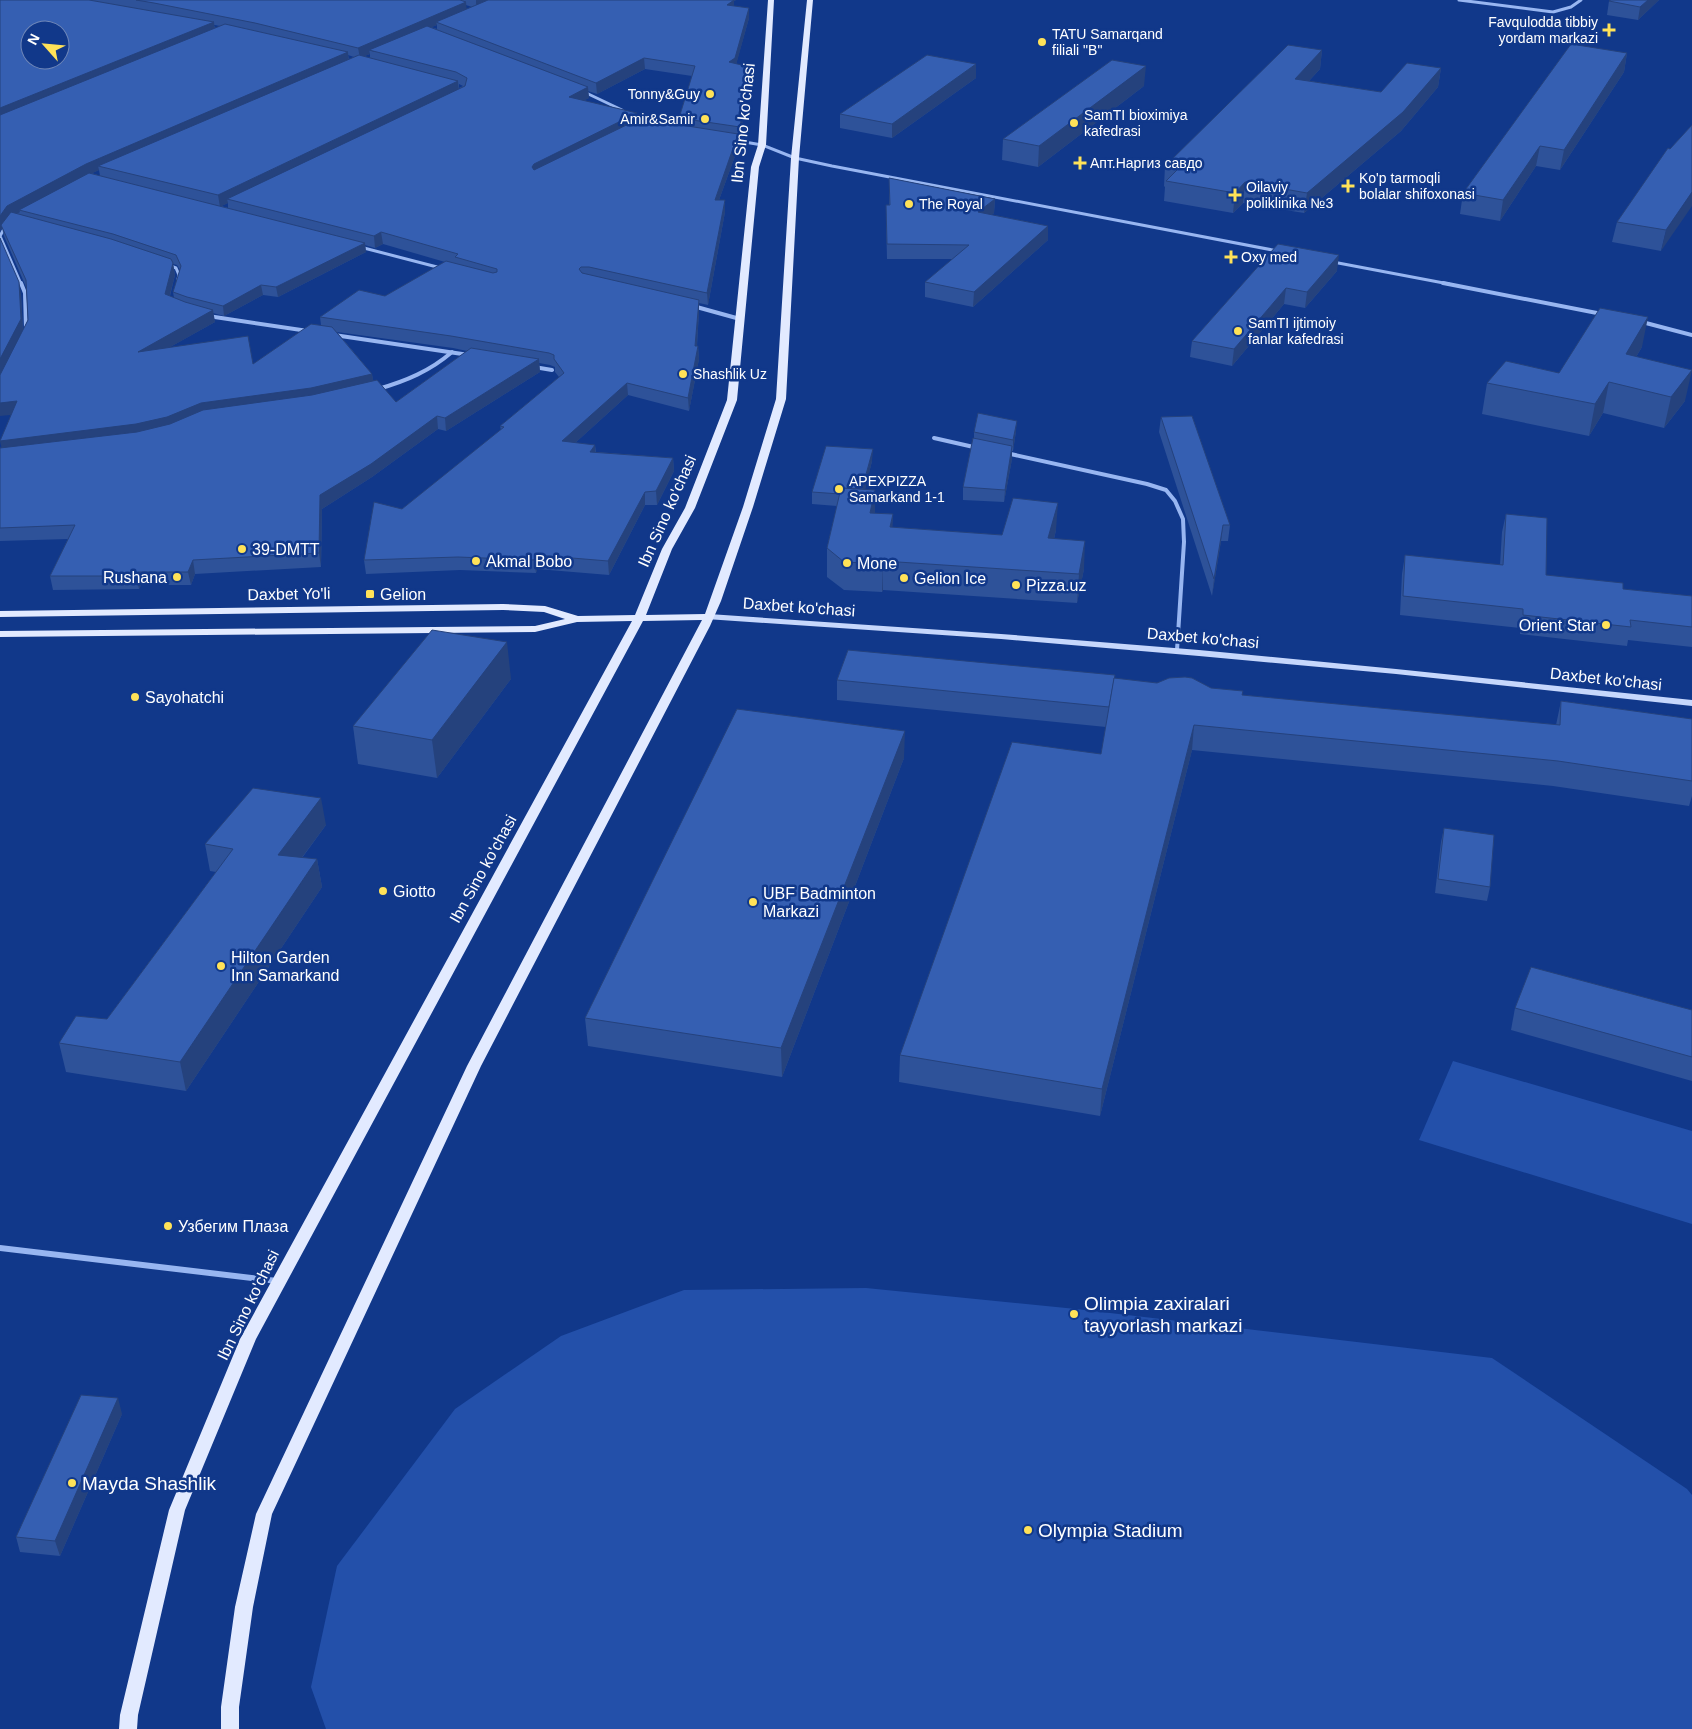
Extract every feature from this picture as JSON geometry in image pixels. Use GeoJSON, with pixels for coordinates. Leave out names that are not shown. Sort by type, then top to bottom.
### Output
{"type":"FeatureCollection","features":[{"type":"Feature","properties":{"kind":"main road","name":"Ibn Sino ko'chasi"},"geometry":{"type":"LineString","coordinates":[[128,1729],[129,1715],[176,1510],[248,1339],[640,617],[664,560],[667,548],[690,508],[732,400],[755,167],[762,145],[771,0]]}},
{"type":"Feature","properties":{"kind":"main road"},"geometry":{"type":"LineString","coordinates":[[230,1729],[230,1707],[244,1607],[264,1514],[474,1066],[672,688],[683,671],[709,617],[748,506],[781,399],[795,158],[810,0]]}},
{"type":"Feature","properties":{"kind":"main road","name":"Daxbet Yo'li"},"geometry":{"type":"LineString","coordinates":[[0,614],[503,607],[545,609],[577,619]]}},
{"type":"Feature","properties":{"kind":"main road","name":"Daxbet Yo'li"},"geometry":{"type":"LineString","coordinates":[[0,634],[535,628],[577,619],[709,617]]}},
{"type":"Feature","properties":{"kind":"main road","name":"Daxbet ko'chasi"},"geometry":{"type":"LineString","coordinates":[[709,617],[761,618],[840,626],[1177,650],[1692,703]]}},
{"type":"Feature","properties":{"kind":"street"},"geometry":{"type":"LineString","coordinates":[[1459,0],[1553,12],[1571,7],[1581,0]]}},
{"type":"Feature","properties":{"kind":"street"},"geometry":{"type":"LineString","coordinates":[[573,88],[624,112]]}},
{"type":"Feature","properties":{"kind":"street"},"geometry":{"type":"LineString","coordinates":[[724,139],[762,145],[795,158],[1284,252]]}},
{"type":"Feature","properties":{"kind":"street"},"geometry":{"type":"LineString","coordinates":[[8,224],[0,236],[25,293],[26,332]]}},
{"type":"Feature","properties":{"kind":"street"},"geometry":{"type":"LineString","coordinates":[[351,244],[447,270]]}},
{"type":"Feature","properties":{"kind":"street"},"geometry":{"type":"LineString","coordinates":[[1323,260],[1604,315]]}},
{"type":"Feature","properties":{"kind":"street"},"geometry":{"type":"LineString","coordinates":[[158,262],[176,268],[179,274],[177,282]]}},
{"type":"Feature","properties":{"kind":"street"},"geometry":{"type":"LineString","coordinates":[[688,305],[740,319]]}},
{"type":"Feature","properties":{"kind":"street"},"geometry":{"type":"LineString","coordinates":[[202,315],[316,332]]}},
{"type":"Feature","properties":{"kind":"street"},"geometry":{"type":"LineString","coordinates":[[1633,320],[1692,335]]}},
{"type":"Feature","properties":{"kind":"street"},"geometry":{"type":"LineString","coordinates":[[326,334],[478,356]]}},
{"type":"Feature","properties":{"kind":"street"},"geometry":{"type":"LineString","coordinates":[[371,390],[413,380],[436,367],[452,352]]}},
{"type":"Feature","properties":{"kind":"street"},"geometry":{"type":"LineString","coordinates":[[524,365],[552,370]]}},
{"type":"Feature","properties":{"kind":"street"},"geometry":{"type":"LineString","coordinates":[[934,438],[982,448]]}},
{"type":"Feature","properties":{"kind":"street"},"geometry":{"type":"LineString","coordinates":[[1002,453],[1147,484],[1166,490],[1175,502],[1182,519],[1184,542],[1177,650]]}},
{"type":"Feature","properties":{"kind":"street"},"geometry":{"type":"LineString","coordinates":[[0,1248],[278,1281]]}},
{"type":"Feature","properties":{"kind":"shaded area"},"geometry":{"type":"Polygon","coordinates":[[[1453,1061],[1692,1131],[1692,1224],[1419,1140],[1453,1061]]]}},
{"type":"Feature","properties":{"kind":"shaded area","name":"Olympia Stadium"},"geometry":{"type":"Polygon","coordinates":[[[866,1288],[1076,1309],[1492,1358],[1687,1489],[1692,1495],[1692,1729],[326,1729],[311,1687],[337,1566],[455,1409],[561,1336],[684,1290],[866,1288]]]}},
{"type":"Feature","properties":{"kind":"building"},"geometry":{"type":"Polygon","coordinates":[[[0,0],[89,0],[214,22],[0,108],[0,0]]]}},
{"type":"Feature","properties":{"kind":"building"},"geometry":{"type":"Polygon","coordinates":[[[136,0],[460,0],[466,2],[358,48],[255,23],[136,0]]]}},
{"type":"Feature","properties":{"kind":"building"},"geometry":{"type":"Polygon","coordinates":[[[488,0],[734,0],[727,5],[749,8],[735,58],[729,62],[750,67],[740,127],[679,118],[695,66],[644,58],[596,83],[436,22],[488,0]]]}},
{"type":"Feature","properties":{"kind":"building"},"geometry":{"type":"Polygon","coordinates":[[[1648,0],[1640,7],[1609,1],[1648,0]]]}},
{"type":"Feature","properties":{"kind":"building"},"geometry":{"type":"Polygon","coordinates":[[[225,24],[348,52],[86,164],[7,206],[0,216],[0,115],[225,24]]]}},
{"type":"Feature","properties":{"kind":"building"},"geometry":{"type":"Polygon","coordinates":[[[427,26],[588,87],[569,97],[637,113],[534,164],[532,167],[534,170],[647,115],[675,124],[738,134],[715,200],[725,200],[707,293],[589,267],[581,267],[579,269],[582,273],[699,300],[695,346],[698,346],[688,398],[627,383],[562,441],[595,445],[590,452],[673,458],[656,491],[645,492],[608,561],[536,555],[534,560],[458,557],[364,560],[374,502],[402,509],[504,427],[500,426],[564,373],[554,359],[554,355],[549,353],[451,336],[320,317],[359,290],[385,296],[446,261],[493,273],[497,272],[497,269],[455,257],[458,254],[381,232],[374,236],[227,199],[465,86],[467,78],[456,72],[369,50],[427,26]]]}},
{"type":"Feature","properties":{"kind":"building"},"geometry":{"type":"Polygon","coordinates":[[[1571,44],[1627,53],[1564,150],[1540,146],[1503,200],[1463,193],[1571,44]]]}},
{"type":"Feature","properties":{"kind":"building"},"geometry":{"type":"Polygon","coordinates":[[[1288,45],[1322,50],[1295,79],[1381,92],[1407,63],[1441,68],[1403,112],[1307,193],[1245,182],[1235,193],[1166,181],[1178,169],[1165,166],[1288,45]]]}},
{"type":"Feature","properties":{"kind":"building"},"geometry":{"type":"Polygon","coordinates":[[[359,55],[458,81],[218,195],[98,166],[359,55]]]}},
{"type":"Feature","properties":{"kind":"building"},"geometry":{"type":"Polygon","coordinates":[[[927,55],[976,64],[892,124],[840,114],[927,55]]]}},
{"type":"Feature","properties":{"kind":"building"},"geometry":{"type":"Polygon","coordinates":[[[1112,60],[1146,66],[1039,146],[1003,139],[1112,60]]]}},
{"type":"Feature","properties":{"kind":"building"},"geometry":{"type":"Polygon","coordinates":[[[1692,125],[1692,192],[1666,230],[1617,222],[1668,148],[1670,149],[1692,125]]]}},
{"type":"Feature","properties":{"kind":"building"},"geometry":{"type":"Polygon","coordinates":[[[89,173],[365,243],[276,287],[261,285],[223,306],[187,297],[173,292],[181,266],[176,255],[113,234],[19,210],[89,173]]]}},
{"type":"Feature","properties":{"kind":"building"},"geometry":{"type":"Polygon","coordinates":[[[889,178],[995,199],[978,212],[1048,226],[974,292],[925,282],[969,245],[887,244],[886,205],[890,205],[889,178]]]}},
{"type":"Feature","properties":{"kind":"building"},"geometry":{"type":"Polygon","coordinates":[[[11,212],[111,239],[171,259],[173,263],[165,294],[213,310],[138,352],[248,336],[253,364],[311,324],[332,327],[372,374],[311,388],[201,403],[167,417],[136,424],[0,441],[17,401],[0,403],[0,375],[28,320],[26,280],[1,225],[11,212]]]}},
{"type":"Feature","properties":{"kind":"building"},"geometry":{"type":"Polygon","coordinates":[[[0,238],[19,282],[21,319],[0,359],[0,238]]]}},
{"type":"Feature","properties":{"kind":"building"},"geometry":{"type":"Polygon","coordinates":[[[1278,244],[1339,255],[1307,292],[1286,288],[1234,349],[1192,341],[1278,244]]]}},
{"type":"Feature","properties":{"kind":"building"},"geometry":{"type":"Polygon","coordinates":[[[1600,308],[1648,317],[1626,354],[1692,370],[1671,397],[1609,382],[1595,404],[1487,383],[1506,361],[1559,373],[1600,308]]]}},
{"type":"Feature","properties":{"kind":"building"},"geometry":{"type":"Polygon","coordinates":[[[471,348],[539,359],[445,418],[437,416],[371,464],[320,495],[319,553],[193,560],[188,572],[138,572],[136,576],[50,576],[75,525],[0,528],[0,448],[137,432],[170,424],[203,410],[312,395],[377,380],[396,402],[471,348]]]}},
{"type":"Feature","properties":{"kind":"building"},"geometry":{"type":"Polygon","coordinates":[[[978,413],[1017,421],[1013,440],[974,432],[978,413]]]}},
{"type":"Feature","properties":{"kind":"building"},"geometry":{"type":"Polygon","coordinates":[[[1192,416],[1230,525],[1223,525],[1214,579],[1161,417],[1192,416]]]}},
{"type":"Feature","properties":{"kind":"building"},"geometry":{"type":"Polygon","coordinates":[[[973,438],[1012,446],[1005,490],[963,487],[973,438]]]}},
{"type":"Feature","properties":{"kind":"building"},"geometry":{"type":"Polygon","coordinates":[[[826,446],[873,449],[862,489],[841,488],[840,494],[812,492],[826,446]]]}},
{"type":"Feature","properties":{"kind":"building"},"geometry":{"type":"Polygon","coordinates":[[[841,488],[875,490],[870,513],[893,514],[890,527],[1002,535],[1013,498],[1058,503],[1048,538],[1085,541],[1079,574],[883,561],[883,564],[844,562],[827,548],[841,488]]]}},
{"type":"Feature","properties":{"kind":"building"},"geometry":{"type":"Polygon","coordinates":[[[1506,514],[1547,518],[1546,575],[1623,583],[1623,589],[1692,596],[1692,627],[1630,620],[1631,627],[1523,615],[1523,609],[1403,596],[1405,555],[1503,565],[1506,514]]]}},
{"type":"Feature","properties":{"kind":"building"},"geometry":{"type":"Polygon","coordinates":[[[432,630],[507,642],[432,740],[353,726],[432,630]]]}},
{"type":"Feature","properties":{"kind":"building"},"geometry":{"type":"Polygon","coordinates":[[[848,650],[1115,675],[1109,707],[837,680],[848,650]]]}},
{"type":"Feature","properties":{"kind":"building"},"geometry":{"type":"Polygon","coordinates":[[[1114,678],[1157,683],[1169,678],[1192,678],[1211,688],[1243,691],[1242,695],[1560,725],[1561,701],[1692,719],[1692,781],[1558,761],[1194,725],[1102,1089],[900,1055],[1012,742],[1101,754],[1114,678]]]}},
{"type":"Feature","properties":{"kind":"building","name":"UBF Badminton Markazi"},"geometry":{"type":"Polygon","coordinates":[[[737,709],[905,731],[781,1048],[585,1018],[737,709]]]}},
{"type":"Feature","properties":{"kind":"building","name":"Hilton Garden Inn Samarkand"},"geometry":{"type":"Polygon","coordinates":[[[253,788],[321,798],[278,855],[317,859],[180,1062],[59,1043],[76,1016],[107,1019],[233,849],[205,844],[253,788]]]}},
{"type":"Feature","properties":{"kind":"building"},"geometry":{"type":"Polygon","coordinates":[[[1444,828],[1494,835],[1490,887],[1438,879],[1444,828]]]}},
{"type":"Feature","properties":{"kind":"building"},"geometry":{"type":"Polygon","coordinates":[[[1531,967],[1692,1010],[1692,1057],[1515,1008],[1531,967]]]}},
{"type":"Feature","properties":{"kind":"building","name":"Mayda Shashlik"},"geometry":{"type":"Polygon","coordinates":[[[81,1395],[118,1398],[55,1541],[16,1537],[81,1395]]]}},
{"type":"Feature","properties":{"kind":"place","name":"Favqulodda tibbiy yordam markazi"},"geometry":{"type":"Point","coordinates":[1609,30]}},
{"type":"Feature","properties":{"kind":"place","name":"TATU Samarqand filiali \"B\""},"geometry":{"type":"Point","coordinates":[1042,42]}},
{"type":"Feature","properties":{"kind":"place","name":"Tonny&Guy"},"geometry":{"type":"Point","coordinates":[710,94]}},
{"type":"Feature","properties":{"kind":"place","name":"Amir&Samir"},"geometry":{"type":"Point","coordinates":[705,119]}},
{"type":"Feature","properties":{"kind":"place","name":"SamTI bioximiya kafedrasi"},"geometry":{"type":"Point","coordinates":[1074,123]}},
{"type":"Feature","properties":{"kind":"place","name":"Апт.Наргиз савдо"},"geometry":{"type":"Point","coordinates":[1080,163]}},
{"type":"Feature","properties":{"kind":"place","name":"Ko'p tarmoqli bolalar shifoxonasi"},"geometry":{"type":"Point","coordinates":[1348,186]}},
{"type":"Feature","properties":{"kind":"place","name":"Oilaviy poliklinika №3"},"geometry":{"type":"Point","coordinates":[1235,195]}},
{"type":"Feature","properties":{"kind":"place","name":"The Royal"},"geometry":{"type":"Point","coordinates":[909,204]}},
{"type":"Feature","properties":{"kind":"place","name":"Oxy med"},"geometry":{"type":"Point","coordinates":[1231,257]}},
{"type":"Feature","properties":{"kind":"place","name":"SamTI ijtimoiy fanlar kafedrasi"},"geometry":{"type":"Point","coordinates":[1238,331]}},
{"type":"Feature","properties":{"kind":"place","name":"Shashlik Uz"},"geometry":{"type":"Point","coordinates":[683,374]}},
{"type":"Feature","properties":{"kind":"place","name":"APEXPIZZA Samarkand 1-1"},"geometry":{"type":"Point","coordinates":[839,489]}},
{"type":"Feature","properties":{"kind":"place","name":"39-DMTT"},"geometry":{"type":"Point","coordinates":[242,549]}},
{"type":"Feature","properties":{"kind":"place","name":"Akmal Bobo"},"geometry":{"type":"Point","coordinates":[476,561]}},
{"type":"Feature","properties":{"kind":"place","name":"Mone"},"geometry":{"type":"Point","coordinates":[847,563]}},
{"type":"Feature","properties":{"kind":"place","name":"Rushana"},"geometry":{"type":"Point","coordinates":[177,577]}},
{"type":"Feature","properties":{"kind":"place","name":"Gelion Ice"},"geometry":{"type":"Point","coordinates":[904,578]}},
{"type":"Feature","properties":{"kind":"place","name":"Pizza.uz"},"geometry":{"type":"Point","coordinates":[1016,585]}},
{"type":"Feature","properties":{"kind":"place","name":"Gelion"},"geometry":{"type":"Point","coordinates":[370,594]}},
{"type":"Feature","properties":{"kind":"place","name":"Orient Star"},"geometry":{"type":"Point","coordinates":[1606,625]}},
{"type":"Feature","properties":{"kind":"place","name":"Sayohatchi"},"geometry":{"type":"Point","coordinates":[135,697]}},
{"type":"Feature","properties":{"kind":"place","name":"Giotto"},"geometry":{"type":"Point","coordinates":[383,891]}},
{"type":"Feature","properties":{"kind":"place","name":"UBF Badminton Markazi"},"geometry":{"type":"Point","coordinates":[753,902]}},
{"type":"Feature","properties":{"kind":"place","name":"Hilton Garden Inn Samarkand"},"geometry":{"type":"Point","coordinates":[221,966]}},
{"type":"Feature","properties":{"kind":"place","name":"Узбегим Плаза"},"geometry":{"type":"Point","coordinates":[168,1226]}},
{"type":"Feature","properties":{"kind":"place","name":"Olimpia zaxiralari tayyorlash markazi"},"geometry":{"type":"Point","coordinates":[1074,1314]}},
{"type":"Feature","properties":{"kind":"place","name":"Mayda Shashlik"},"geometry":{"type":"Point","coordinates":[72,1483]}},
{"type":"Feature","properties":{"kind":"place","name":"Olympia Stadium"},"geometry":{"type":"Point","coordinates":[1028,1530]}}]}
